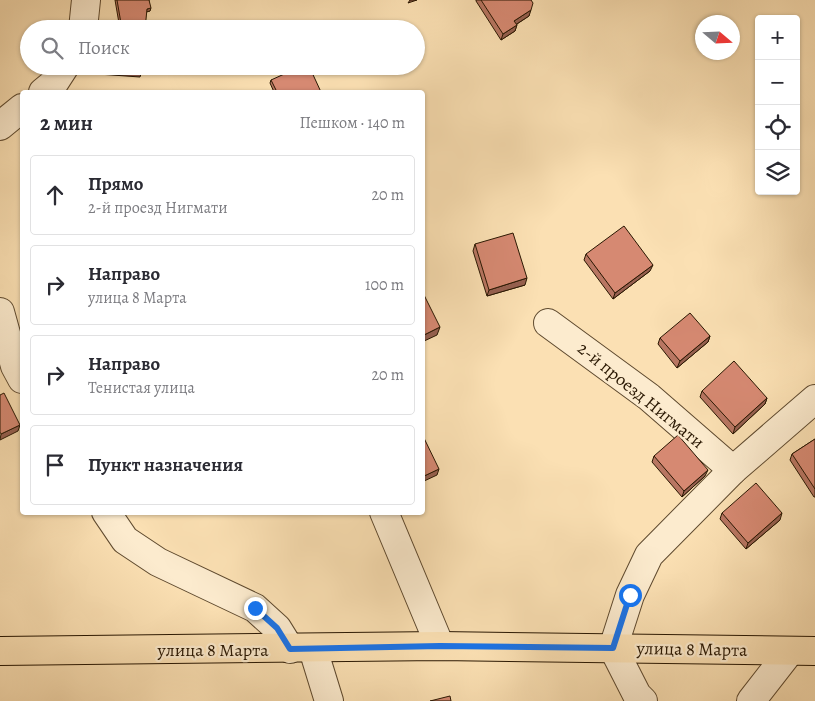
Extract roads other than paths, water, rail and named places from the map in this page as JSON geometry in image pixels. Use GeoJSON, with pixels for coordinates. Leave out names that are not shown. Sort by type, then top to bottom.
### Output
{"type":"FeatureCollection","features":[{"type":"Feature","properties":{"kind":"main road","name":"улица 8 Марта"},"geometry":{"type":"LineString","coordinates":[[0,652],[440,646],[803,651]]}},
{"type":"Feature","properties":{"kind":"street"},"geometry":{"type":"LineString","coordinates":[[84,20],[86,0]]}},
{"type":"Feature","properties":{"kind":"street"},"geometry":{"type":"LineString","coordinates":[[46,90],[54,84],[60,75]]}},
{"type":"Feature","properties":{"kind":"street"},"geometry":{"type":"LineString","coordinates":[[0,126],[20,110]]}},
{"type":"Feature","properties":{"kind":"street"},"geometry":{"type":"LineString","coordinates":[[0,312],[15,366],[20,375]]}},
{"type":"Feature","properties":{"kind":"street","name":"2-й проезд Нигмати"},"geometry":{"type":"LineString","coordinates":[[548,323],[649,397],[732,470]]}},
{"type":"Feature","properties":{"kind":"street"},"geometry":{"type":"LineString","coordinates":[[643,701],[637,696],[613,648],[630,595],[649,555],[732,470],[815,399]]}},
{"type":"Feature","properties":{"kind":"street"},"geometry":{"type":"LineString","coordinates":[[108,515],[125,540],[158,562],[255,608],[302,649],[330,701]]}},
{"type":"Feature","properties":{"kind":"street"},"geometry":{"type":"LineString","coordinates":[[385,515],[440,646]]}},
{"type":"Feature","properties":{"kind":"street"},"geometry":{"type":"LineString","coordinates":[[751,701],[803,651]]}}]}
